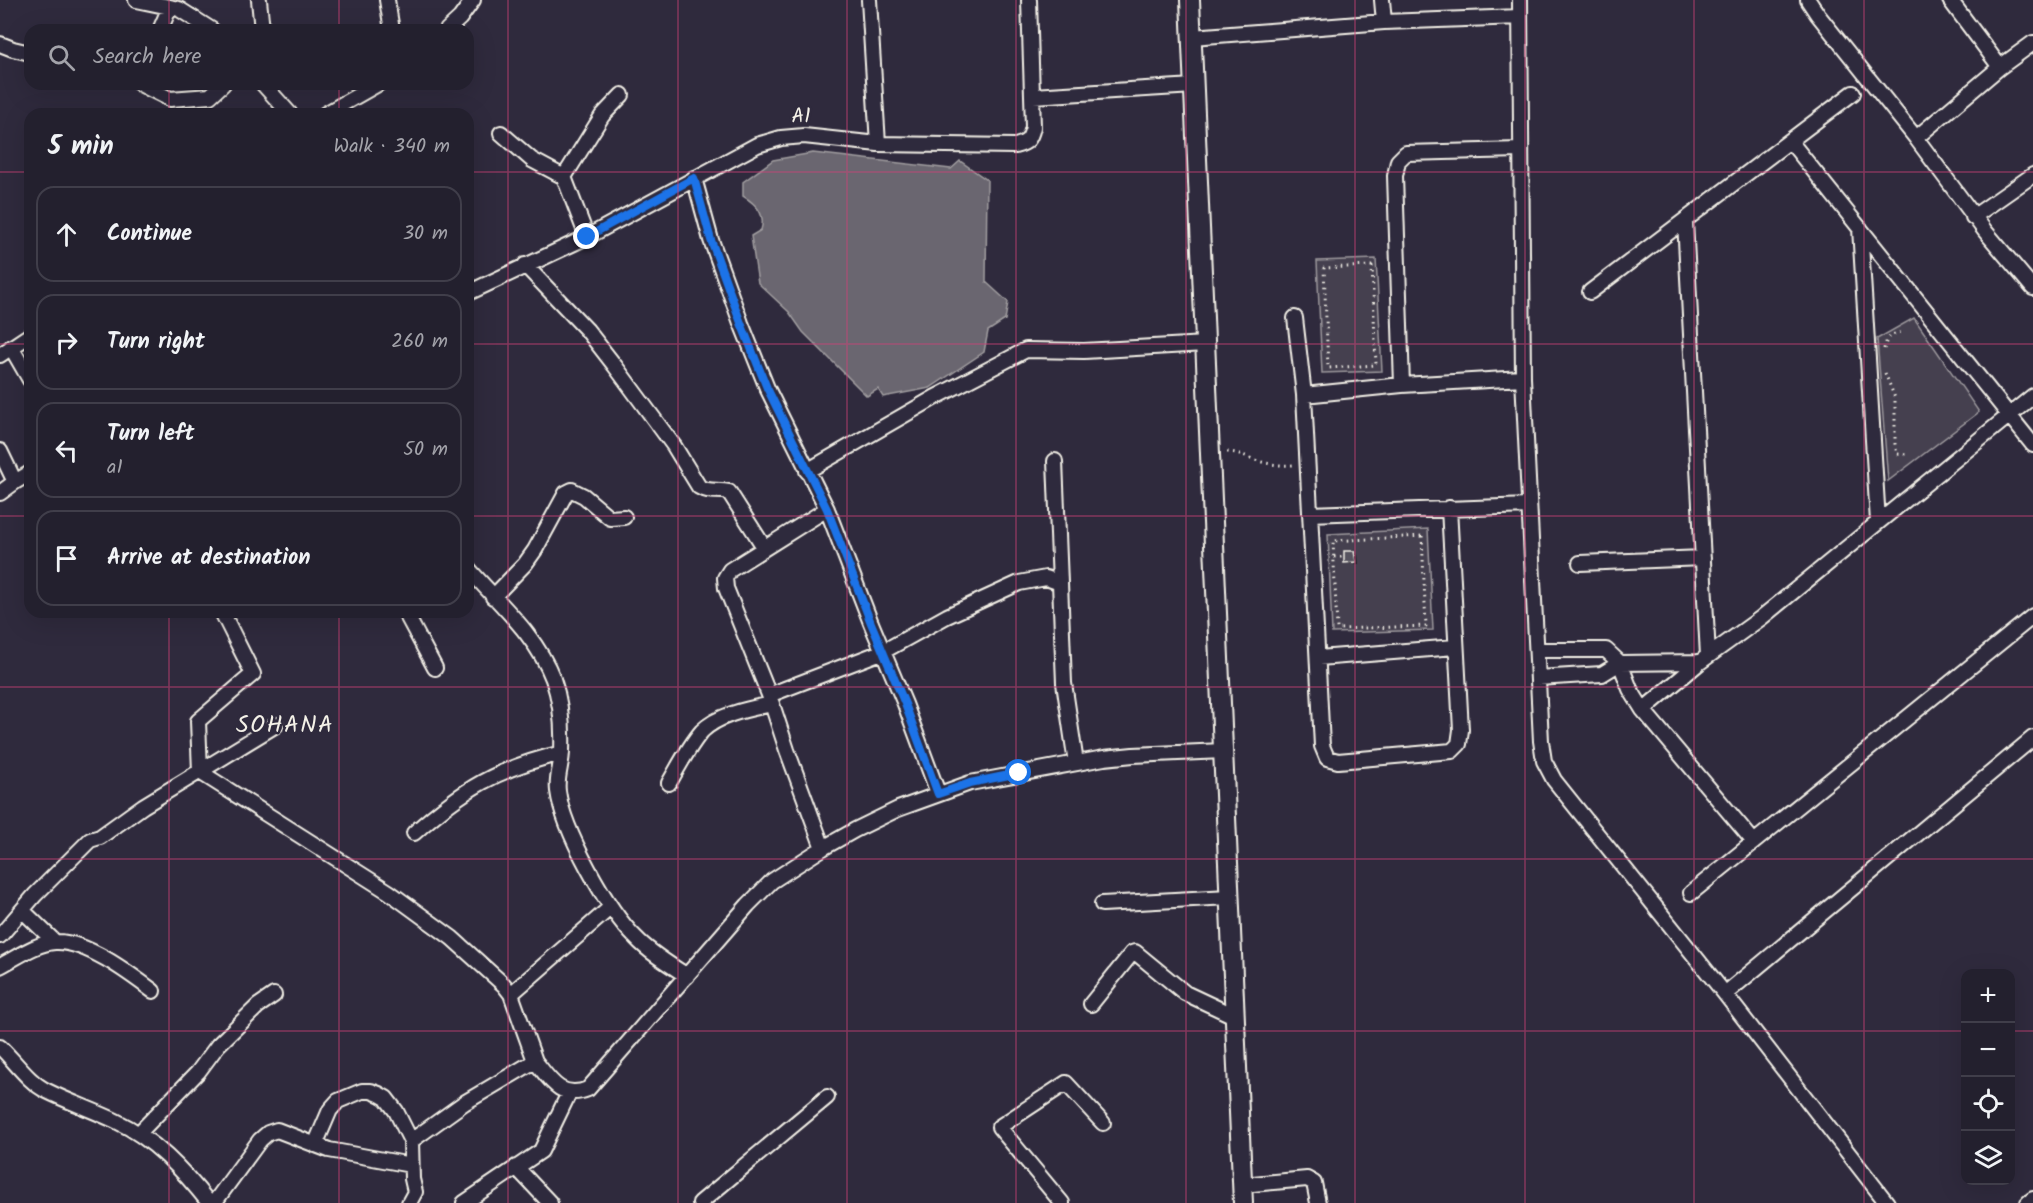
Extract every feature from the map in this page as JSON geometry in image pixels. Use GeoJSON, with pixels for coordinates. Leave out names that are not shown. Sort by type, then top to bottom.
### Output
{"type":"FeatureCollection","features":[{"type":"Feature","properties":{"kind":"street"},"geometry":{"type":"LineString","coordinates":[[136,0],[179,9],[203,24]]}},
{"type":"Feature","properties":{"kind":"street"},"geometry":{"type":"LineString","coordinates":[[259,0],[261,24]]}},
{"type":"Feature","properties":{"kind":"street"},"geometry":{"type":"LineString","coordinates":[[387,0],[391,24]]}},
{"type":"Feature","properties":{"kind":"street"},"geometry":{"type":"LineString","coordinates":[[454,24],[473,0]]}},
{"type":"Feature","properties":{"kind":"street"},"geometry":{"type":"LineString","coordinates":[[869,0],[878,144]]}},
{"type":"Feature","properties":{"kind":"street","name":"A1"},"geometry":{"type":"LineString","coordinates":[[474,290],[587,237],[757,145],[782,138],[804,136],[878,144],[1015,146],[1024,144],[1030,139],[1033,127],[1029,0]]}},
{"type":"Feature","properties":{"kind":"street"},"geometry":{"type":"LineString","coordinates":[[1190,0],[1243,1194],[1307,1179],[1314,1183],[1318,1203]]}},
{"type":"Feature","properties":{"kind":"street"},"geometry":{"type":"LineString","coordinates":[[1382,0],[1384,22]]}},
{"type":"Feature","properties":{"kind":"street"},"geometry":{"type":"LineString","coordinates":[[1520,0],[1523,378],[1544,761],[1554,780],[1725,994],[1887,1203]]}},
{"type":"Feature","properties":{"kind":"street"},"geometry":{"type":"LineString","coordinates":[[1808,0],[1916,138],[1973,217],[2033,288]]}},
{"type":"Feature","properties":{"kind":"street"},"geometry":{"type":"LineString","coordinates":[[1950,0],[2000,67]]}},
{"type":"Feature","properties":{"kind":"street"},"geometry":{"type":"LineString","coordinates":[[163,24],[170,7]]}},
{"type":"Feature","properties":{"kind":"street"},"geometry":{"type":"LineString","coordinates":[[1192,37],[1384,22],[1520,17]]}},
{"type":"Feature","properties":{"kind":"street"},"geometry":{"type":"LineString","coordinates":[[1916,138],[2000,67],[2033,43]]}},
{"type":"Feature","properties":{"kind":"street"},"geometry":{"type":"LineString","coordinates":[[0,44],[24,52]]}},
{"type":"Feature","properties":{"kind":"street"},"geometry":{"type":"LineString","coordinates":[[1033,96],[1194,86]]}},
{"type":"Feature","properties":{"kind":"street"},"geometry":{"type":"LineString","coordinates":[[152,90],[170,99],[210,96],[216,90]]}},
{"type":"Feature","properties":{"kind":"street"},"geometry":{"type":"LineString","coordinates":[[269,90],[285,108]]}},
{"type":"Feature","properties":{"kind":"street"},"geometry":{"type":"LineString","coordinates":[[336,108],[367,90]]}},
{"type":"Feature","properties":{"kind":"street"},"geometry":{"type":"LineString","coordinates":[[1590,292],[1853,93]]}},
{"type":"Feature","properties":{"kind":"street"},"geometry":{"type":"LineString","coordinates":[[564,177],[602,116],[622,95]]}},
{"type":"Feature","properties":{"kind":"street"},"geometry":{"type":"LineString","coordinates":[[501,133],[532,160],[564,177],[587,237]]}},
{"type":"Feature","properties":{"kind":"street"},"geometry":{"type":"LineString","coordinates":[[1790,141],[2033,445]]}},
{"type":"Feature","properties":{"kind":"street"},"geometry":{"type":"LineString","coordinates":[[1402,385],[1395,176],[1398,161],[1407,153],[1521,150]]}},
{"type":"Feature","properties":{"kind":"street"},"geometry":{"type":"LineString","coordinates":[[1973,217],[2033,175]]}},
{"type":"Feature","properties":{"kind":"street"},"geometry":{"type":"LineString","coordinates":[[694,178],[711,240],[741,323],[767,388],[827,509],[938,794]]}},
{"type":"Feature","properties":{"kind":"street"},"geometry":{"type":"LineString","coordinates":[[1685,221],[1703,558],[1704,659]]}},
{"type":"Feature","properties":{"kind":"street"},"geometry":{"type":"LineString","coordinates":[[1860,228],[1878,522]]}},
{"type":"Feature","properties":{"kind":"street"},"geometry":{"type":"LineString","coordinates":[[525,265],[594,339],[657,423],[699,487],[705,490],[721,489],[729,492],[764,547]]}},
{"type":"Feature","properties":{"kind":"street"},"geometry":{"type":"LineString","coordinates":[[1295,318],[1304,395],[1322,746],[1327,758],[1338,761],[1452,751],[1459,744],[1461,730],[1449,508]]}},
{"type":"Feature","properties":{"kind":"street"},"geometry":{"type":"LineString","coordinates":[[24,339],[6,351],[24,373]]}},
{"type":"Feature","properties":{"kind":"street"},"geometry":{"type":"LineString","coordinates":[[807,471],[934,398],[1026,350],[1084,351],[1205,344]]}},
{"type":"Feature","properties":{"kind":"street"},"geometry":{"type":"LineString","coordinates":[[1304,395],[1402,385],[1523,378]]}},
{"type":"Feature","properties":{"kind":"street"},"geometry":{"type":"LineString","coordinates":[[1643,710],[1704,659],[1761,618],[2033,396]]}},
{"type":"Feature","properties":{"kind":"street"},"geometry":{"type":"LineString","coordinates":[[0,451],[15,482]]}},
{"type":"Feature","properties":{"kind":"street"},"geometry":{"type":"LineString","coordinates":[[1054,461],[1064,682],[1076,763]]}},
{"type":"Feature","properties":{"kind":"street"},"geometry":{"type":"LineString","coordinates":[[0,493],[24,477]]}},
{"type":"Feature","properties":{"kind":"street"},"geometry":{"type":"LineString","coordinates":[[493,597],[530,557],[566,493],[572,490],[584,496],[610,518],[624,517]]}},
{"type":"Feature","properties":{"kind":"street"},"geometry":{"type":"LineString","coordinates":[[1310,514],[1529,506]]}},
{"type":"Feature","properties":{"kind":"street"},"geometry":{"type":"LineString","coordinates":[[823,848],[771,699],[726,588],[725,578],[730,570],[764,547],[827,509]]}},
{"type":"Feature","properties":{"kind":"street"},"geometry":{"type":"LineString","coordinates":[[1580,563],[1703,558]]}},
{"type":"Feature","properties":{"kind":"street"},"geometry":{"type":"LineString","coordinates":[[474,575],[523,629],[537,648],[552,678],[559,700],[562,722],[558,791],[563,811],[573,837],[610,907],[645,948],[687,976]]}},
{"type":"Feature","properties":{"kind":"street"},"geometry":{"type":"LineString","coordinates":[[669,783],[701,732],[711,724],[884,651],[947,616],[1019,583],[1046,578],[1060,583]]}},
{"type":"Feature","properties":{"kind":"street"},"geometry":{"type":"LineString","coordinates":[[1691,893],[2033,616]]}},
{"type":"Feature","properties":{"kind":"street"},"geometry":{"type":"LineString","coordinates":[[200,772],[198,721],[253,675],[225,618]]}},
{"type":"Feature","properties":{"kind":"street"},"geometry":{"type":"LineString","coordinates":[[408,618],[435,668]]}},
{"type":"Feature","properties":{"kind":"street"},"geometry":{"type":"LineString","coordinates":[[1319,658],[1455,647]]}},
{"type":"Feature","properties":{"kind":"street"},"geometry":{"type":"LineString","coordinates":[[1537,650],[1606,650],[1620,663],[1630,689],[1643,710],[1754,842]]}},
{"type":"Feature","properties":{"kind":"street"},"geometry":{"type":"LineString","coordinates":[[1538,678],[1602,675],[1620,663],[1704,659]]}},
{"type":"Feature","properties":{"kind":"street"},"geometry":{"type":"LineString","coordinates":[[0,936],[35,896],[90,840],[100,837],[143,806],[276,725]]}},
{"type":"Feature","properties":{"kind":"street"},"geometry":{"type":"LineString","coordinates":[[1725,994],[2033,738]]}},
{"type":"Feature","properties":{"kind":"street"},"geometry":{"type":"LineString","coordinates":[[200,772],[389,892],[452,938],[511,994],[534,1061],[560,1088],[569,1093],[578,1093],[588,1089],[748,905],[772,881],[823,848],[898,809],[970,783],[1133,755],[1222,751]]}},
{"type":"Feature","properties":{"kind":"street"},"geometry":{"type":"LineString","coordinates":[[414,833],[444,807],[490,777],[533,760],[562,753]]}},
{"type":"Feature","properties":{"kind":"street"},"geometry":{"type":"LineString","coordinates":[[1102,904],[1229,897]]}},
{"type":"Feature","properties":{"kind":"street"},"geometry":{"type":"LineString","coordinates":[[511,994],[610,907]]}},
{"type":"Feature","properties":{"kind":"street"},"geometry":{"type":"LineString","coordinates":[[23,911],[55,942]]}},
{"type":"Feature","properties":{"kind":"street"},"geometry":{"type":"LineString","coordinates":[[0,966],[35,948],[55,942],[73,944],[133,976],[153,991]]}},
{"type":"Feature","properties":{"kind":"street"},"geometry":{"type":"LineString","coordinates":[[1091,1004],[1135,952],[1185,993],[1234,1016]]}},
{"type":"Feature","properties":{"kind":"street"},"geometry":{"type":"LineString","coordinates":[[139,1133],[192,1078],[218,1045],[258,1006],[274,995]]}},
{"type":"Feature","properties":{"kind":"street"},"geometry":{"type":"LineString","coordinates":[[0,1047],[46,1091],[115,1120],[139,1133],[165,1154],[209,1203]]}},
{"type":"Feature","properties":{"kind":"street"},"geometry":{"type":"LineString","coordinates":[[411,1141],[464,1103],[534,1061]]}},
{"type":"Feature","properties":{"kind":"street"},"geometry":{"type":"LineString","coordinates":[[1062,1203],[999,1127],[1066,1083],[1103,1123]]}},
{"type":"Feature","properties":{"kind":"street"},"geometry":{"type":"LineString","coordinates":[[315,1145],[330,1110],[338,1101],[362,1091],[371,1091],[386,1098],[401,1118],[411,1141],[412,1197],[424,1203]]}},
{"type":"Feature","properties":{"kind":"street"},"geometry":{"type":"LineString","coordinates":[[464,1203],[541,1150],[569,1093]]}},
{"type":"Feature","properties":{"kind":"street"},"geometry":{"type":"LineString","coordinates":[[700,1203],[827,1097]]}},
{"type":"Feature","properties":{"kind":"street"},"geometry":{"type":"LineString","coordinates":[[214,1203],[268,1133],[277,1130],[336,1152],[411,1165]]}},
{"type":"Feature","properties":{"kind":"street"},"geometry":{"type":"LineString","coordinates":[[516,1167],[550,1203]]}},
{"type":"Feature","properties":{"kind":"street"},"geometry":{"type":"LineString","coordinates":[[2028,1203],[2033,1199]]}},
{"type":"Feature","properties":{"kind":"path"},"geometry":{"type":"LineString","coordinates":[[1372,266],[1376,365],[1328,368],[1324,268],[1372,266]]}},
{"type":"Feature","properties":{"kind":"path"},"geometry":{"type":"LineString","coordinates":[[1884,356],[1884,345],[1888,338],[1903,332]]}},
{"type":"Feature","properties":{"kind":"path"},"geometry":{"type":"LineString","coordinates":[[1885,365],[1895,398],[1897,454],[1908,455]]}},
{"type":"Feature","properties":{"kind":"path"},"geometry":{"type":"LineString","coordinates":[[1209,451],[1237,452],[1258,461],[1281,466],[1307,464]]}},
{"type":"Feature","properties":{"kind":"path"},"geometry":{"type":"LineString","coordinates":[[1422,536],[1426,626],[1337,629],[1334,557],[1333,541],[1422,536]]}},
{"type":"Feature","properties":{"kind":"path"},"geometry":{"type":"LineString","coordinates":[[1334,557],[1344,557]]}},
{"type":"Feature","properties":{"kind":"shaded area"},"geometry":{"type":"Polygon","coordinates":[[[813,153],[951,169],[960,161],[987,180],[986,282],[1008,302],[1005,320],[988,331],[984,352],[930,388],[883,397],[878,389],[867,396],[803,332],[789,312],[758,283],[751,236],[761,230],[762,219],[756,206],[743,196],[743,182],[773,160],[813,153]]]}},
{"type":"Feature","properties":{"kind":"shaded area"},"geometry":{"type":"Polygon","coordinates":[[[1376,259],[1382,371],[1322,373],[1317,261],[1376,259]]]}},
{"type":"Feature","properties":{"kind":"shaded area"},"geometry":{"type":"Polygon","coordinates":[[[1914,318],[1979,412],[1888,481],[1877,339],[1914,318]]]}},
{"type":"Feature","properties":{"kind":"shaded area"},"geometry":{"type":"Polygon","coordinates":[[[1428,529],[1433,630],[1332,633],[1328,534],[1428,529]]]}},
{"type":"Feature","properties":{"kind":"building"},"geometry":{"type":"Polygon","coordinates":[[[1344,551],[1354,551],[1356,562],[1344,563],[1344,551]]]}},
{"type":"Feature","properties":{"kind":"district","name":"SOHANA"},"geometry":{"type":"Point","coordinates":[285,725]}},
{"type":"Feature","properties":{"kind":"route"},"geometry":{"type":"LineString","coordinates":[[587,237],[694,178],[711,240],[741,323],[767,388],[827,509],[905,704],[938,794],[970,783],[1019,773]]}}]}
